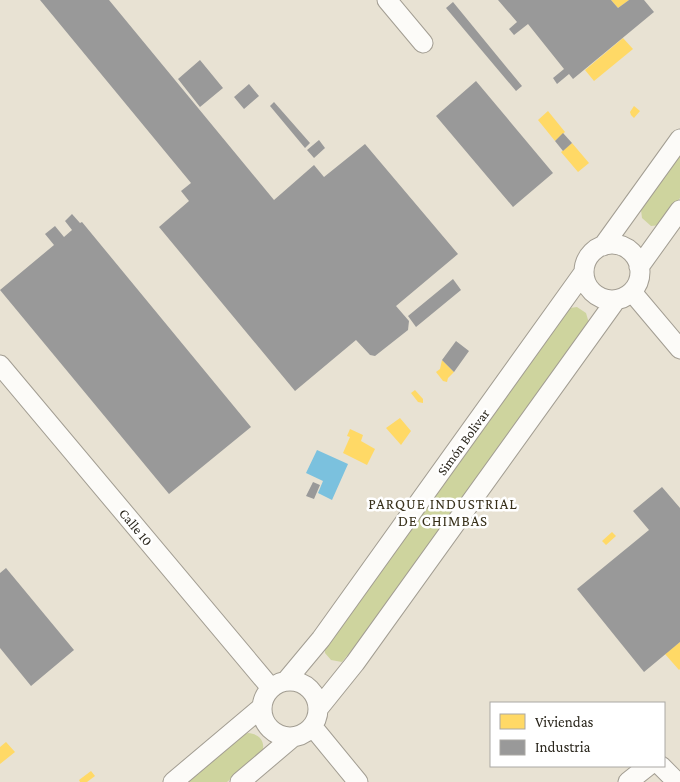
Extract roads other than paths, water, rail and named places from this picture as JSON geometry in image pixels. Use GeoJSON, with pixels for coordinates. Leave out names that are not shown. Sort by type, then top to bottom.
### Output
{"type":"FeatureCollection","features":[{"type":"Feature","properties":{"kind":"street"},"geometry":{"type":"LineString","coordinates":[[387,0],[423,43]]}},
{"type":"Feature","properties":{"kind":"street"},"geometry":{"type":"LineString","coordinates":[[603,246],[680,139]]}},
{"type":"Feature","properties":{"kind":"street"},"geometry":{"type":"LineString","coordinates":[[639,267],[680,210]]}},
{"type":"Feature","properties":{"kind":"street"},"geometry":{"type":"LineString","coordinates":[[358,782],[315,717],[316,700],[312,691],[304,685],[295,682],[279,685],[265,697],[262,707],[267,725],[274,732],[283,736],[293,737],[300,735],[315,717],[355,663],[624,296],[639,280],[637,259],[626,248],[611,244],[597,249],[587,259],[584,272],[589,288],[600,298],[624,296],[680,349]]}},
{"type":"Feature","properties":{"kind":"street","name":"Simón Bolivar"},"geometry":{"type":"LineString","coordinates":[[279,685],[321,639],[584,272]]}},
{"type":"Feature","properties":{"kind":"street","name":"Calle 10"},"geometry":{"type":"LineString","coordinates":[[0,365],[279,685]]}},
{"type":"Feature","properties":{"kind":"street"},"geometry":{"type":"LineString","coordinates":[[173,782],[262,707]]}},
{"type":"Feature","properties":{"kind":"street"},"geometry":{"type":"LineString","coordinates":[[240,782],[293,737]]}},
{"type":"Feature","properties":{"kind":"street"},"geometry":{"type":"LineString","coordinates":[[628,782],[647,767]]}},
{"type":"Feature","properties":{"kind":"street"},"geometry":{"type":"LineString","coordinates":[[662,767],[677,782]]}},
{"type":"Feature","properties":{"kind":"water"},"geometry":{"type":"Polygon","coordinates":[[[317,450],[348,464],[332,500],[318,493],[323,481],[306,473],[317,450]]]}},
{"type":"Feature","properties":{"kind":"district","name":"PARQUE INDUSTRIAL DE CHIMBAS"},"geometry":{"type":"Point","coordinates":[443,512]}}]}
